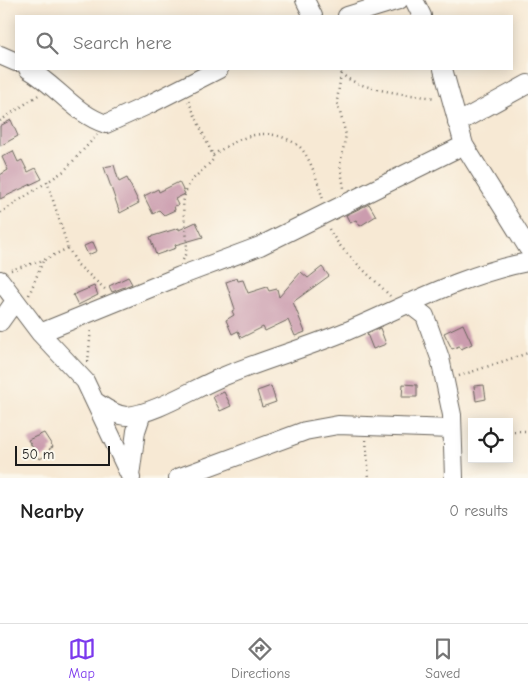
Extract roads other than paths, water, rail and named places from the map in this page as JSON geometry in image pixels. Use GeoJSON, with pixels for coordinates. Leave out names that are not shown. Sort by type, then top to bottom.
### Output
{"type":"FeatureCollection","features":[{"type":"Feature","properties":{"kind":"street"},"geometry":{"type":"LineString","coordinates":[[305,0],[312,15]]}},
{"type":"Feature","properties":{"kind":"street"},"geometry":{"type":"LineString","coordinates":[[350,15],[399,0]]}},
{"type":"Feature","properties":{"kind":"street"},"geometry":{"type":"LineString","coordinates":[[414,0],[422,15]]}},
{"type":"Feature","properties":{"kind":"street"},"geometry":{"type":"LineString","coordinates":[[0,55],[15,62]]}},
{"type":"Feature","properties":{"kind":"street"},"geometry":{"type":"LineString","coordinates":[[29,70],[51,85],[90,119],[106,124],[217,70]]}},
{"type":"Feature","properties":{"kind":"street"},"geometry":{"type":"LineString","coordinates":[[443,70],[464,145],[528,248]]}},
{"type":"Feature","properties":{"kind":"street"},"geometry":{"type":"LineString","coordinates":[[457,123],[528,84]]}},
{"type":"Feature","properties":{"kind":"street"},"geometry":{"type":"LineString","coordinates":[[40,333],[260,246],[464,145]]}},
{"type":"Feature","properties":{"kind":"street"},"geometry":{"type":"LineString","coordinates":[[96,402],[112,412],[125,416],[142,413],[222,377],[319,342],[432,292],[528,262]]}},
{"type":"Feature","properties":{"kind":"street"},"geometry":{"type":"LineString","coordinates":[[4,275],[19,307],[84,381],[96,402],[130,477]]}},
{"type":"Feature","properties":{"kind":"street"},"geometry":{"type":"LineString","coordinates":[[432,292],[425,316],[446,380],[455,476]]}},
{"type":"Feature","properties":{"kind":"street"},"geometry":{"type":"LineString","coordinates":[[404,305],[425,316]]}},
{"type":"Feature","properties":{"kind":"street"},"geometry":{"type":"LineString","coordinates":[[0,322],[19,307]]}},
{"type":"Feature","properties":{"kind":"street"},"geometry":{"type":"LineString","coordinates":[[130,477],[136,431],[142,413]]}},
{"type":"Feature","properties":{"kind":"street"},"geometry":{"type":"LineString","coordinates":[[178,478],[305,431],[338,425],[452,429]]}}]}
